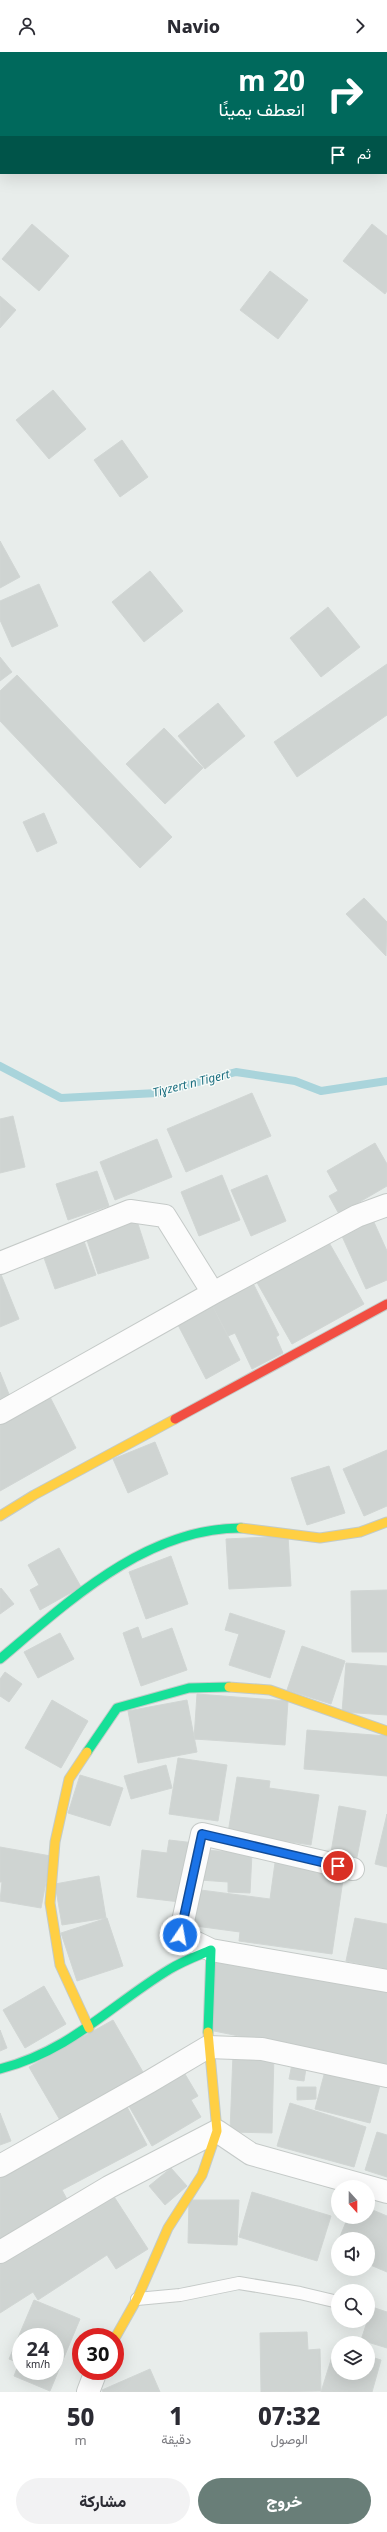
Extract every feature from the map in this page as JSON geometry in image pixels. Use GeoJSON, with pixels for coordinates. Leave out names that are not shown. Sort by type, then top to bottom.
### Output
{"type":"FeatureCollection","features":[{"type":"Feature","properties":{"kind":"street"},"geometry":{"type":"LineString","coordinates":[[0,1413],[213,1293],[357,1216],[387,1205]]}},
{"type":"Feature","properties":{"kind":"street"},"geometry":{"type":"LineString","coordinates":[[0,1264],[130,1211],[165,1216],[213,1293]]}},
{"type":"Feature","properties":{"kind":"street"},"geometry":{"type":"LineString","coordinates":[[0,1516],[34,1495],[387,1304]]}},
{"type":"Feature","properties":{"kind":"street"},"geometry":{"type":"LineString","coordinates":[[0,1659],[53,1614],[133,1560],[166,1541],[203,1531],[242,1528],[324,1539],[368,1531],[387,1522]]}},
{"type":"Feature","properties":{"kind":"street"},"geometry":{"type":"LineString","coordinates":[[89,2028],[60,1965],[50,1903],[55,1842],[70,1779],[117,1708],[189,1688],[234,1687],[270,1690],[387,1731]]}},
{"type":"Feature","properties":{"kind":"street"},"geometry":{"type":"LineString","coordinates":[[353,1869],[202,1834],[180,1935],[210,1950],[387,1981]]}},
{"type":"Feature","properties":{"kind":"street"},"geometry":{"type":"LineString","coordinates":[[0,2069],[21,2065],[89,2028],[166,1972],[210,1950]]}},
{"type":"Feature","properties":{"kind":"street"},"geometry":{"type":"LineString","coordinates":[[121,2328],[137,2299],[168,2228],[202,2176],[217,2131],[208,2047],[210,1950]]}},
{"type":"Feature","properties":{"kind":"street"},"geometry":{"type":"LineString","coordinates":[[0,2166],[208,2047],[262,2049],[387,2076]]}},
{"type":"Feature","properties":{"kind":"street"},"geometry":{"type":"LineString","coordinates":[[217,2131],[251,2154],[387,2192]]}},
{"type":"Feature","properties":{"kind":"street"},"geometry":{"type":"LineString","coordinates":[[0,2252],[109,2187],[217,2131]]}},
{"type":"Feature","properties":{"kind":"street"},"geometry":{"type":"LineString","coordinates":[[88,2392],[93,2380]]}},
{"type":"Feature","properties":{"kind":"lane"},"geometry":{"type":"LineString","coordinates":[[137,2299],[180,2295],[239,2283],[331,2301]]}},
{"type":"Feature","properties":{"kind":"building"},"geometry":{"type":"Polygon","coordinates":[[[32,224],[69,256],[39,291],[2,259],[32,224]]]}},
{"type":"Feature","properties":{"kind":"building"},"geometry":{"type":"Polygon","coordinates":[[[372,224],[387,236],[387,291],[385,294],[343,261],[372,224]]]}},
{"type":"Feature","properties":{"kind":"building"},"geometry":{"type":"Polygon","coordinates":[[[270,271],[308,300],[278,339],[240,310],[270,271]]]}},
{"type":"Feature","properties":{"kind":"building"},"geometry":{"type":"Polygon","coordinates":[[[0,296],[16,310],[0,328],[0,296]]]}},
{"type":"Feature","properties":{"kind":"building"},"geometry":{"type":"Polygon","coordinates":[[[53,390],[86,429],[49,459],[16,420],[53,390]]]}},
{"type":"Feature","properties":{"kind":"building"},"geometry":{"type":"Polygon","coordinates":[[[122,440],[148,477],[120,497],[94,460],[122,440]]]}},
{"type":"Feature","properties":{"kind":"building"},"geometry":{"type":"Polygon","coordinates":[[[0,541],[20,577],[0,588],[0,541]]]}},
{"type":"Feature","properties":{"kind":"building"},"geometry":{"type":"Polygon","coordinates":[[[150,571],[183,611],[144,642],[112,602],[150,571]]]}},
{"type":"Feature","properties":{"kind":"building"},"geometry":{"type":"Polygon","coordinates":[[[39,584],[58,626],[12,647],[0,620],[0,601],[39,584]]]}},
{"type":"Feature","properties":{"kind":"building"},"geometry":{"type":"Polygon","coordinates":[[[328,607],[360,647],[321,677],[290,638],[328,607]]]}},
{"type":"Feature","properties":{"kind":"building"},"geometry":{"type":"Polygon","coordinates":[[[0,657],[12,672],[0,681],[0,657]]]}},
{"type":"Feature","properties":{"kind":"building"},"geometry":{"type":"Polygon","coordinates":[[[387,664],[387,715],[297,777],[274,742],[387,664]]]}},
{"type":"Feature","properties":{"kind":"building"},"geometry":{"type":"Polygon","coordinates":[[[17,675],[172,837],[140,868],[0,721],[0,691],[17,675]]]}},
{"type":"Feature","properties":{"kind":"building"},"geometry":{"type":"Polygon","coordinates":[[[218,703],[245,736],[205,769],[178,736],[218,703]]]}},
{"type":"Feature","properties":{"kind":"building"},"geometry":{"type":"Polygon","coordinates":[[[164,728],[203,768],[165,804],[126,764],[164,728]]]}},
{"type":"Feature","properties":{"kind":"building"},"geometry":{"type":"Polygon","coordinates":[[[44,813],[57,843],[37,852],[23,822],[44,813]]]}},
{"type":"Feature","properties":{"kind":"building"},"geometry":{"type":"Polygon","coordinates":[[[364,898],[387,922],[386,956],[346,914],[364,898]]]}},
{"type":"Feature","properties":{"kind":"building"},"geometry":{"type":"Polygon","coordinates":[[[252,1093],[271,1136],[186,1172],[167,1129],[252,1093]]]}},
{"type":"Feature","properties":{"kind":"building"},"geometry":{"type":"Polygon","coordinates":[[[13,1116],[25,1167],[0,1173],[0,1119],[13,1116]]]}},
{"type":"Feature","properties":{"kind":"building"},"geometry":{"type":"Polygon","coordinates":[[[157,1139],[172,1177],[115,1200],[100,1162],[157,1139]]]}},
{"type":"Feature","properties":{"kind":"building"},"geometry":{"type":"Polygon","coordinates":[[[375,1143],[387,1164],[387,1186],[339,1214],[329,1196],[338,1191],[327,1171],[375,1143]]]}},
{"type":"Feature","properties":{"kind":"building"},"geometry":{"type":"Polygon","coordinates":[[[97,1171],[109,1206],[68,1220],[56,1184],[97,1171]]]}},
{"type":"Feature","properties":{"kind":"building"},"geometry":{"type":"Polygon","coordinates":[[[222,1175],[240,1220],[199,1236],[181,1192],[222,1175]]]}},
{"type":"Feature","properties":{"kind":"building"},"geometry":{"type":"Polygon","coordinates":[[[267,1175],[286,1221],[251,1236],[231,1190],[267,1175]]]}},
{"type":"Feature","properties":{"kind":"building"},"geometry":{"type":"Polygon","coordinates":[[[136,1218],[149,1258],[98,1274],[85,1234],[136,1218]]]}},
{"type":"Feature","properties":{"kind":"building"},"geometry":{"type":"Polygon","coordinates":[[[373,1220],[387,1251],[387,1280],[366,1289],[341,1234],[373,1220]]]}},
{"type":"Feature","properties":{"kind":"building"},"geometry":{"type":"Polygon","coordinates":[[[327,1239],[364,1304],[292,1344],[255,1279],[327,1239]]]}},
{"type":"Feature","properties":{"kind":"building"},"geometry":{"type":"Polygon","coordinates":[[[84,1241],[96,1275],[55,1289],[43,1255],[84,1241]]]}},
{"type":"Feature","properties":{"kind":"building"},"geometry":{"type":"Polygon","coordinates":[[[0,1272],[19,1319],[0,1327],[0,1272]]]}},
{"type":"Feature","properties":{"kind":"building"},"geometry":{"type":"Polygon","coordinates":[[[252,1281],[279,1335],[276,1337],[283,1353],[252,1369],[235,1333],[228,1336],[211,1303],[252,1281]]]}},
{"type":"Feature","properties":{"kind":"building"},"geometry":{"type":"Polygon","coordinates":[[[212,1305],[240,1360],[206,1379],[177,1323],[212,1305]]]}},
{"type":"Feature","properties":{"kind":"building"},"geometry":{"type":"Polygon","coordinates":[[[0,1372],[13,1404],[0,1409],[0,1372]]]}},
{"type":"Feature","properties":{"kind":"building"},"geometry":{"type":"Polygon","coordinates":[[[50,1397],[76,1448],[0,1491],[0,1422],[50,1397]]]}},
{"type":"Feature","properties":{"kind":"building"},"geometry":{"type":"Polygon","coordinates":[[[155,1442],[168,1474],[128,1493],[113,1459],[155,1442]]]}},
{"type":"Feature","properties":{"kind":"building"},"geometry":{"type":"Polygon","coordinates":[[[387,1450],[387,1506],[364,1516],[343,1469],[387,1450]]]}},
{"type":"Feature","properties":{"kind":"building"},"geometry":{"type":"Polygon","coordinates":[[[329,1466],[345,1513],[307,1525],[291,1478],[329,1466]]]}},
{"type":"Feature","properties":{"kind":"building"},"geometry":{"type":"Polygon","coordinates":[[[288,1536],[291,1586],[229,1589],[226,1539],[288,1536]]]}},
{"type":"Feature","properties":{"kind":"building"},"geometry":{"type":"Polygon","coordinates":[[[59,1548],[81,1587],[40,1610],[30,1590],[39,1585],[28,1565],[59,1548]]]}},
{"type":"Feature","properties":{"kind":"building"},"geometry":{"type":"Polygon","coordinates":[[[171,1556],[188,1604],[146,1619],[129,1572],[171,1556]]]}},
{"type":"Feature","properties":{"kind":"building"},"geometry":{"type":"Polygon","coordinates":[[[1,1588],[14,1604],[0,1614],[0,1589],[1,1588]]]}},
{"type":"Feature","properties":{"kind":"building"},"geometry":{"type":"Polygon","coordinates":[[[387,1590],[387,1652],[352,1652],[351,1591],[387,1590]]]}},
{"type":"Feature","properties":{"kind":"building"},"geometry":{"type":"Polygon","coordinates":[[[230,1613],[285,1631],[270,1678],[229,1665],[239,1634],[225,1630],[230,1613]]]}},
{"type":"Feature","properties":{"kind":"building"},"geometry":{"type":"Polygon","coordinates":[[[138,1627],[142,1639],[172,1628],[187,1670],[141,1686],[123,1633],[138,1627]]]}},
{"type":"Feature","properties":{"kind":"building"},"geometry":{"type":"Polygon","coordinates":[[[60,1633],[74,1659],[38,1678],[24,1652],[60,1633]]]}},
{"type":"Feature","properties":{"kind":"building"},"geometry":{"type":"Polygon","coordinates":[[[302,1646],[345,1661],[331,1704],[287,1690],[302,1646]]]}},
{"type":"Feature","properties":{"kind":"building"},"geometry":{"type":"Polygon","coordinates":[[[346,1663],[387,1666],[387,1715],[342,1712],[346,1663]]]}},
{"type":"Feature","properties":{"kind":"building"},"geometry":{"type":"Polygon","coordinates":[[[5,1672],[22,1684],[9,1702],[0,1696],[0,1679],[5,1672]]]}},
{"type":"Feature","properties":{"kind":"building"},"geometry":{"type":"Polygon","coordinates":[[[197,1694],[288,1701],[285,1745],[194,1739],[197,1694]]]}},
{"type":"Feature","properties":{"kind":"building"},"geometry":{"type":"Polygon","coordinates":[[[52,1700],[88,1721],[61,1768],[25,1748],[52,1700]]]}},
{"type":"Feature","properties":{"kind":"building"},"geometry":{"type":"Polygon","coordinates":[[[187,1700],[197,1752],[138,1763],[128,1711],[187,1700]]]}},
{"type":"Feature","properties":{"kind":"building"},"geometry":{"type":"Polygon","coordinates":[[[307,1730],[387,1736],[387,1776],[304,1769],[307,1730]]]}},
{"type":"Feature","properties":{"kind":"building"},"geometry":{"type":"Polygon","coordinates":[[[178,1758],[227,1765],[218,1821],[169,1814],[178,1758]]]}},
{"type":"Feature","properties":{"kind":"building"},"geometry":{"type":"Polygon","coordinates":[[[166,1765],[172,1788],[131,1799],[124,1776],[166,1765]]]}},
{"type":"Feature","properties":{"kind":"building"},"geometry":{"type":"Polygon","coordinates":[[[80,1775],[123,1788],[110,1826],[68,1813],[80,1775]]]}},
{"type":"Feature","properties":{"kind":"building"},"geometry":{"type":"Polygon","coordinates":[[[237,1777],[270,1781],[269,1788],[319,1795],[311,1845],[228,1833],[237,1777]]]}},
{"type":"Feature","properties":{"kind":"building"},"geometry":{"type":"Polygon","coordinates":[[[339,1806],[366,1811],[356,1862],[330,1858],[339,1806]]]}},
{"type":"Feature","properties":{"kind":"building"},"geometry":{"type":"Polygon","coordinates":[[[387,1814],[387,1867],[375,1864],[387,1814]]]}},
{"type":"Feature","properties":{"kind":"building"},"geometry":{"type":"Polygon","coordinates":[[[169,1840],[195,1843],[193,1860],[185,1859],[180,1902],[137,1897],[142,1850],[167,1853],[169,1840]]]}},
{"type":"Feature","properties":{"kind":"building"},"geometry":{"type":"Polygon","coordinates":[[[0,1847],[51,1856],[41,1908],[0,1901],[2,1882],[0,1882],[0,1847]]]}},
{"type":"Feature","properties":{"kind":"building"},"geometry":{"type":"Polygon","coordinates":[[[202,1850],[252,1853],[250,1893],[228,1892],[228,1882],[200,1880],[202,1850]]]}},
{"type":"Feature","properties":{"kind":"building"},"geometry":{"type":"Polygon","coordinates":[[[275,1863],[344,1873],[332,1954],[239,1941],[240,1932],[188,1925],[193,1889],[270,1899],[275,1863]]]}},
{"type":"Feature","properties":{"kind":"building"},"geometry":{"type":"Polygon","coordinates":[[[99,1876],[106,1918],[62,1925],[55,1884],[99,1876]]]}},
{"type":"Feature","properties":{"kind":"building"},"geometry":{"type":"Polygon","coordinates":[[[107,1918],[123,1966],[77,1981],[61,1933],[107,1918]]]}},
{"type":"Feature","properties":{"kind":"building"},"geometry":{"type":"Polygon","coordinates":[[[355,1918],[387,1924],[387,1969],[346,1961],[355,1918]]]}},
{"type":"Feature","properties":{"kind":"building"},"geometry":{"type":"Polygon","coordinates":[[[216,1957],[387,1991],[387,2070],[324,2053],[209,2030],[216,1957]]]}},
{"type":"Feature","properties":{"kind":"building"},"geometry":{"type":"Polygon","coordinates":[[[44,1986],[66,2024],[25,2048],[3,2010],[44,1986]]]}},
{"type":"Feature","properties":{"kind":"building"},"geometry":{"type":"Polygon","coordinates":[[[113,2020],[147,2079],[64,2127],[29,2067],[113,2020]]]}},
{"type":"Feature","properties":{"kind":"building"},"geometry":{"type":"Polygon","coordinates":[[[0,2030],[7,2048],[0,2051],[0,2030]]]}},
{"type":"Feature","properties":{"kind":"building"},"geometry":{"type":"Polygon","coordinates":[[[233,2054],[274,2054],[272,2133],[230,2132],[233,2054]]]}},
{"type":"Feature","properties":{"kind":"building"},"geometry":{"type":"Polygon","coordinates":[[[293,2059],[307,2062],[304,2081],[289,2079],[293,2059]]]}},
{"type":"Feature","properties":{"kind":"building"},"geometry":{"type":"Polygon","coordinates":[[[182,2069],[198,2096],[191,2100],[201,2117],[152,2146],[126,2101],[182,2069]]]}},
{"type":"Feature","properties":{"kind":"building"},"geometry":{"type":"Polygon","coordinates":[[[325,2071],[380,2085],[370,2123],[315,2109],[325,2071]]]}},
{"type":"Feature","properties":{"kind":"building"},"geometry":{"type":"Polygon","coordinates":[[[297,2087],[316,2087],[316,2099],[297,2100],[297,2087]]]}},
{"type":"Feature","properties":{"kind":"building"},"geometry":{"type":"Polygon","coordinates":[[[125,2103],[147,2145],[62,2190],[69,2203],[0,2245],[0,2169],[125,2103]]]}},
{"type":"Feature","properties":{"kind":"building"},"geometry":{"type":"Polygon","coordinates":[[[290,2103],[366,2127],[354,2167],[277,2146],[290,2103]]]}},
{"type":"Feature","properties":{"kind":"building"},"geometry":{"type":"Polygon","coordinates":[[[0,2113],[11,2141],[0,2145],[0,2113]]]}},
{"type":"Feature","properties":{"kind":"building"},"geometry":{"type":"Polygon","coordinates":[[[377,2132],[387,2135],[387,2177],[365,2170],[377,2132]]]}},
{"type":"Feature","properties":{"kind":"building"},"geometry":{"type":"Polygon","coordinates":[[[171,2168],[187,2186],[165,2205],[149,2186],[171,2168]]]}},
{"type":"Feature","properties":{"kind":"building"},"geometry":{"type":"Polygon","coordinates":[[[109,2189],[148,2249],[116,2269],[107,2255],[38,2300],[33,2292],[0,2313],[0,2260],[109,2189]]]}},
{"type":"Feature","properties":{"kind":"building"},"geometry":{"type":"Polygon","coordinates":[[[252,2192],[331,2216],[317,2261],[239,2237],[252,2192]]]}},
{"type":"Feature","properties":{"kind":"building"},"geometry":{"type":"Polygon","coordinates":[[[189,2200],[239,2200],[237,2245],[188,2243],[189,2200]]]}},
{"type":"Feature","properties":{"kind":"building"},"geometry":{"type":"Polygon","coordinates":[[[375,2211],[387,2216],[387,2272],[375,2267],[375,2232],[342,2232],[345,2224],[375,2224],[375,2211]]]}},
{"type":"Feature","properties":{"kind":"building"},"geometry":{"type":"Polygon","coordinates":[[[34,2300],[80,2319],[76,2328],[72,2328],[72,2338],[64,2357],[64,2328],[22,2328],[34,2300]]]}},
{"type":"Feature","properties":{"kind":"building"},"geometry":{"type":"Polygon","coordinates":[[[375,2308],[387,2312],[387,2348],[375,2344],[375,2336],[362,2336],[365,2328],[375,2328],[375,2308]]]}},
{"type":"Feature","properties":{"kind":"building"},"geometry":{"type":"Polygon","coordinates":[[[307,2332],[308,2350],[320,2349],[321,2391],[261,2392],[260,2333],[307,2332]]]}},
{"type":"Feature","properties":{"kind":"building"},"geometry":{"type":"Polygon","coordinates":[[[12,2352],[12,2360],[9,2359],[12,2352]]]}},
{"type":"Feature","properties":{"kind":"building"},"geometry":{"type":"Polygon","coordinates":[[[375,2358],[381,2360],[372,2392],[321,2392],[331,2360],[331,2380],[375,2380],[375,2358]]]}},
{"type":"Feature","properties":{"kind":"building"},"geometry":{"type":"Polygon","coordinates":[[[150,2369],[160,2392],[103,2392],[102,2390],[150,2369]]]}},
{"type":"Feature","properties":{"kind":"building"},"geometry":{"type":"Polygon","coordinates":[[[24,2380],[55,2380],[50,2391],[24,2380]]]}},
{"type":"Feature","properties":{"kind":"waterway","name":"Tiɣzert n Tigert"},"geometry":{"type":"LineString","coordinates":[[0,1066],[61,1098],[157,1093],[236,1072],[295,1081],[321,1091],[387,1081]]}},
{"type":"Feature","properties":{"kind":"traffic: fast"},"geometry":{"type":"LineString","coordinates":[[0,1659],[53,1614],[82,1592],[141,1554],[173,1540],[206,1531],[241,1528]]}},
{"type":"Feature","properties":{"kind":"traffic: fast"},"geometry":{"type":"LineString","coordinates":[[87,1752],[117,1708],[189,1688],[229,1687]]}},
{"type":"Feature","properties":{"kind":"traffic: fast"},"geometry":{"type":"LineString","coordinates":[[0,2069],[25,2061],[48,2051],[89,2026],[148,1983],[170,1969],[211,1950],[208,2032]]}},
{"type":"Feature","properties":{"kind":"traffic: slow"},"geometry":{"type":"LineString","coordinates":[[0,1516],[34,1495],[175,1419]]}},
{"type":"Feature","properties":{"kind":"traffic: slow"},"geometry":{"type":"LineString","coordinates":[[241,1528],[320,1538],[360,1532],[387,1522]]}},
{"type":"Feature","properties":{"kind":"traffic: slow"},"geometry":{"type":"LineString","coordinates":[[229,1687],[270,1690],[387,1731]]}},
{"type":"Feature","properties":{"kind":"traffic: slow"},"geometry":{"type":"LineString","coordinates":[[87,1752],[69,1779],[55,1842],[50,1903],[60,1965],[89,2028]]}},
{"type":"Feature","properties":{"kind":"traffic: slow"},"geometry":{"type":"LineString","coordinates":[[121,2328],[137,2299],[168,2228],[202,2175],[217,2131],[208,2032]]}},
{"type":"Feature","properties":{"kind":"traffic: jam"},"geometry":{"type":"LineString","coordinates":[[175,1419],[387,1304]]}},
{"type":"Feature","properties":{"kind":"route"},"geometry":{"type":"LineString","coordinates":[[180,1935],[202,1834],[338,1866]]}}]}
